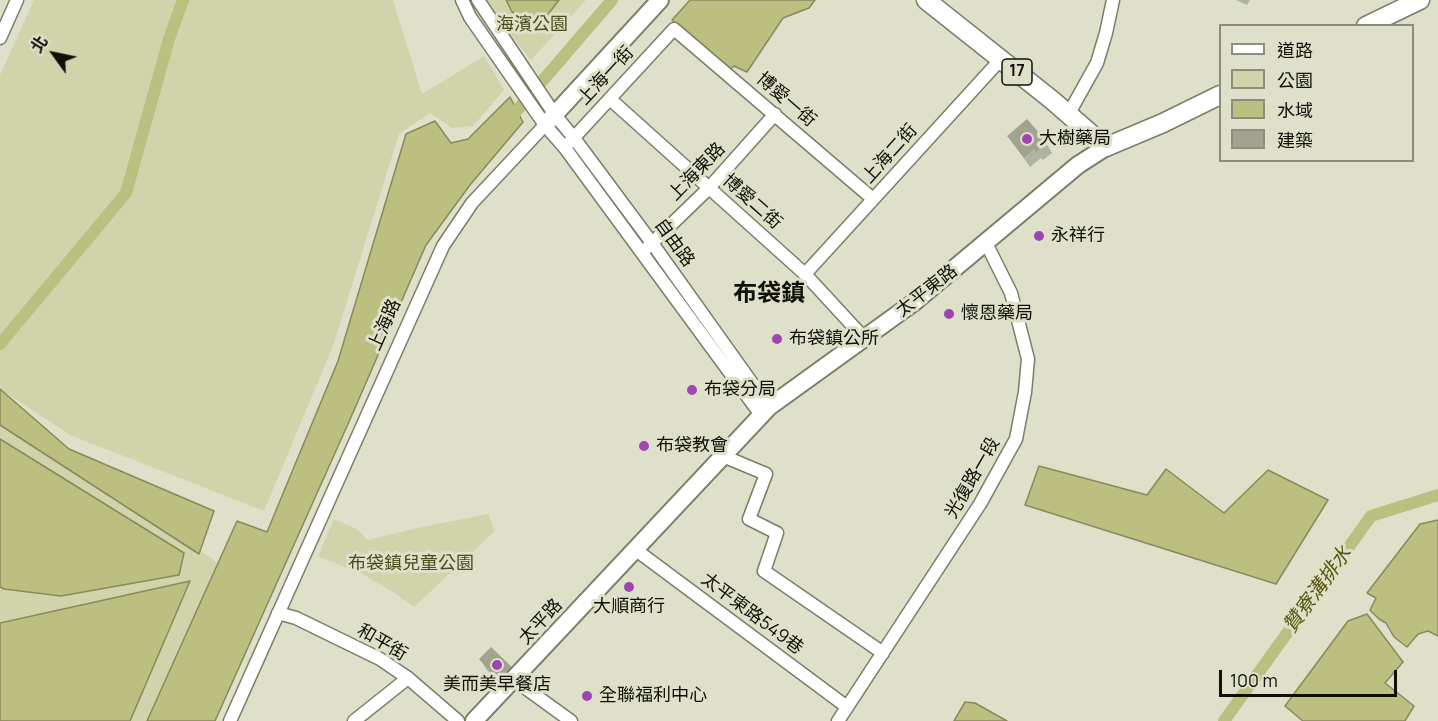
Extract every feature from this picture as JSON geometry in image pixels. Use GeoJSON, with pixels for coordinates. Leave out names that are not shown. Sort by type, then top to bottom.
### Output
{"type":"FeatureCollection","features":[{"type":"Feature","properties":{"kind":"main road","name":"上海路"},"geometry":{"type":"LineString","coordinates":[[546,114],[660,0]]}},
{"type":"Feature","properties":{"kind":"main road","name":"17"},"geometry":{"type":"LineString","coordinates":[[926,0],[1052,100],[1106,147]]}},
{"type":"Feature","properties":{"kind":"main road"},"geometry":{"type":"LineString","coordinates":[[1370,24],[1420,0]]}},
{"type":"Feature","properties":{"kind":"main road","name":"太平東路"},"geometry":{"type":"LineString","coordinates":[[636,550],[765,411],[913,303],[1078,165],[1106,147],[1219,96]]}},
{"type":"Feature","properties":{"kind":"main road","name":"太平路"},"geometry":{"type":"LineString","coordinates":[[474,721],[636,550]]}},
{"type":"Feature","properties":{"kind":"street"},"geometry":{"type":"LineString","coordinates":[[0,38],[17,0]]}},
{"type":"Feature","properties":{"kind":"street"},"geometry":{"type":"LineString","coordinates":[[462,0],[470,17],[514,80],[546,114]]}},
{"type":"Feature","properties":{"kind":"street"},"geometry":{"type":"LineString","coordinates":[[478,0],[525,71],[546,114]]}},
{"type":"Feature","properties":{"kind":"street"},"geometry":{"type":"LineString","coordinates":[[1068,115],[1097,63],[1113,0]]}},
{"type":"Feature","properties":{"kind":"street","name":"上海一街"},"geometry":{"type":"LineString","coordinates":[[565,148],[674,29]]}},
{"type":"Feature","properties":{"kind":"street","name":"博愛一街"},"geometry":{"type":"LineString","coordinates":[[674,29],[873,199]]}},
{"type":"Feature","properties":{"kind":"street","name":"上海二街"},"geometry":{"type":"LineString","coordinates":[[805,274],[1001,59]]}},
{"type":"Feature","properties":{"kind":"street","name":"博愛二街"},"geometry":{"type":"LineString","coordinates":[[606,103],[709,188],[805,274],[864,338]]}},
{"type":"Feature","properties":{"kind":"street","name":"自由路"},"geometry":{"type":"LineString","coordinates":[[546,114],[574,138],[647,247],[765,411]]}},
{"type":"Feature","properties":{"kind":"street","name":"自由路"},"geometry":{"type":"LineString","coordinates":[[546,114],[565,148],[647,247]]}},
{"type":"Feature","properties":{"kind":"street","name":"上海路"},"geometry":{"type":"LineString","coordinates":[[230,721],[443,246],[472,203],[546,114]]}},
{"type":"Feature","properties":{"kind":"street","name":"上海東路"},"geometry":{"type":"LineString","coordinates":[[647,247],[709,188],[775,114]]}},
{"type":"Feature","properties":{"kind":"street","name":"光復路一段"},"geometry":{"type":"LineString","coordinates":[[838,721],[981,504],[1016,439],[1025,392],[1028,358],[1011,293],[986,243]]}},
{"type":"Feature","properties":{"kind":"street"},"geometry":{"type":"LineString","coordinates":[[723,456],[766,474],[749,519],[777,533],[764,572],[883,653]]}},
{"type":"Feature","properties":{"kind":"street","name":"太平東路549巷"},"geometry":{"type":"LineString","coordinates":[[636,550],[847,707]]}},
{"type":"Feature","properties":{"kind":"street","name":"和平街"},"geometry":{"type":"LineString","coordinates":[[278,613],[296,618],[380,659],[408,678],[458,721]]}},
{"type":"Feature","properties":{"kind":"street"},"geometry":{"type":"LineString","coordinates":[[354,721],[408,678]]}},
{"type":"Feature","properties":{"kind":"street"},"geometry":{"type":"LineString","coordinates":[[513,679],[571,721]]}},
{"type":"Feature","properties":{"kind":"green space"},"geometry":{"type":"Polygon","coordinates":[[[34,0],[393,0],[422,94],[484,56],[504,90],[473,126],[452,128],[430,113],[399,134],[333,346],[264,511],[70,435],[0,389],[0,75],[34,0]]]}},
{"type":"Feature","properties":{"kind":"green space","name":"海濱公園"},"geometry":{"type":"Polygon","coordinates":[[[486,0],[586,0],[531,60],[486,0]]]}},
{"type":"Feature","properties":{"kind":"green space"},"geometry":{"type":"Polygon","coordinates":[[[0,406],[218,563],[147,721],[0,721],[0,406]]]}},
{"type":"Feature","properties":{"kind":"green space","name":"布袋鎮兒童公園"},"geometry":{"type":"Polygon","coordinates":[[[488,514],[495,531],[414,607],[364,575],[318,556],[334,519],[357,529],[368,540],[488,514]]]}},
{"type":"Feature","properties":{"kind":"water"},"geometry":{"type":"Polygon","coordinates":[[[506,0],[559,0],[546,17],[526,17],[512,12],[506,0]]]}},
{"type":"Feature","properties":{"kind":"water"},"geometry":{"type":"Polygon","coordinates":[[[690,0],[815,0],[809,8],[783,18],[747,72],[734,66],[728,71],[672,20],[690,0]]]}},
{"type":"Feature","properties":{"kind":"water"},"geometry":{"type":"Polygon","coordinates":[[[510,97],[523,122],[470,185],[426,245],[215,721],[147,721],[237,521],[267,532],[338,361],[406,134],[435,121],[451,143],[468,139],[510,97]]]}},
{"type":"Feature","properties":{"kind":"water"},"geometry":{"type":"Polygon","coordinates":[[[0,389],[69,449],[214,511],[199,554],[0,425],[0,389]]]}},
{"type":"Feature","properties":{"kind":"water"},"geometry":{"type":"Polygon","coordinates":[[[0,439],[184,553],[179,575],[61,596],[0,587],[0,439]]]}},
{"type":"Feature","properties":{"kind":"water"},"geometry":{"type":"Polygon","coordinates":[[[1039,466],[1147,495],[1166,469],[1224,513],[1268,470],[1328,500],[1276,584],[1025,505],[1039,466]]]}},
{"type":"Feature","properties":{"kind":"water"},"geometry":{"type":"Polygon","coordinates":[[[1438,520],[1438,636],[1428,631],[1418,634],[1407,647],[1394,637],[1386,623],[1370,610],[1376,598],[1367,593],[1420,524],[1438,520]]]}},
{"type":"Feature","properties":{"kind":"water"},"geometry":{"type":"Polygon","coordinates":[[[190,581],[130,721],[0,721],[0,623],[190,581]]]}},
{"type":"Feature","properties":{"kind":"water"},"geometry":{"type":"Polygon","coordinates":[[[1367,614],[1403,662],[1385,683],[1414,706],[1405,721],[1303,721],[1285,706],[1348,621],[1367,614]]]}},
{"type":"Feature","properties":{"kind":"water"},"geometry":{"type":"Polygon","coordinates":[[[965,702],[975,703],[1007,721],[954,721],[965,702]]]}},
{"type":"Feature","properties":{"kind":"building","name":"大樹藥局"},"geometry":{"type":"Polygon","coordinates":[[[1027,119],[1047,142],[1036,152],[1034,149],[1024,158],[1007,136],[1027,119]]]}},
{"type":"Feature","properties":{"kind":"building","name":"美而美早餐店"},"geometry":{"type":"Polygon","coordinates":[[[491,647],[516,671],[503,685],[479,659],[491,647]]]}},
{"type":"Feature","properties":{"kind":"waterway"},"geometry":{"type":"LineString","coordinates":[[0,344],[126,193],[169,39],[183,0]]}},
{"type":"Feature","properties":{"kind":"waterway"},"geometry":{"type":"LineString","coordinates":[[507,122],[612,0]]}},
{"type":"Feature","properties":{"kind":"waterway","name":"贊寮溝排水"},"geometry":{"type":"LineString","coordinates":[[1224,721],[1371,516],[1438,495]]}},
{"type":"Feature","properties":{"kind":"place","name":"大樹藥局"},"geometry":{"type":"Point","coordinates":[1027,139]}},
{"type":"Feature","properties":{"kind":"place","name":"永祥行"},"geometry":{"type":"Point","coordinates":[1039,236]}},
{"type":"Feature","properties":{"kind":"place","name":"懷恩藥局"},"geometry":{"type":"Point","coordinates":[949,314]}},
{"type":"Feature","properties":{"kind":"place","name":"布袋鎮公所"},"geometry":{"type":"Point","coordinates":[777,339]}},
{"type":"Feature","properties":{"kind":"place","name":"布袋分局"},"geometry":{"type":"Point","coordinates":[692,390]}},
{"type":"Feature","properties":{"kind":"place","name":"布袋教會"},"geometry":{"type":"Point","coordinates":[644,446]}},
{"type":"Feature","properties":{"kind":"place","name":"大順商行"},"geometry":{"type":"Point","coordinates":[629,587]}},
{"type":"Feature","properties":{"kind":"place","name":"美而美早餐店"},"geometry":{"type":"Point","coordinates":[497,665]}},
{"type":"Feature","properties":{"kind":"place","name":"全聯福利中心"},"geometry":{"type":"Point","coordinates":[587,696]}},
{"type":"Feature","properties":{"kind":"district","name":"布袋鎮"},"geometry":{"type":"Point","coordinates":[769,294]}}]}
